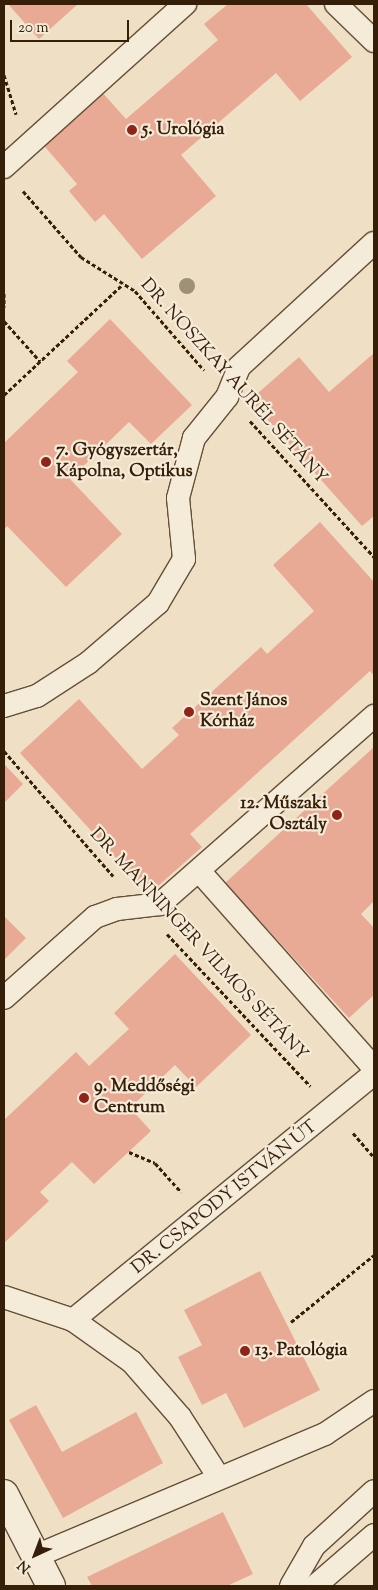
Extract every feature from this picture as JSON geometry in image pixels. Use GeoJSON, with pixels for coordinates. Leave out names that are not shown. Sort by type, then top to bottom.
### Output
{"type":"FeatureCollection","features":[{"type":"Feature","properties":{"kind":"street"},"geometry":{"type":"LineString","coordinates":[[4,1494],[51,1586]]}},
{"type":"Feature","properties":{"kind":"lane"},"geometry":{"type":"LineString","coordinates":[[10,176],[184,4]]}},
{"type":"Feature","properties":{"kind":"lane"},"geometry":{"type":"LineString","coordinates":[[336,4],[374,41]]}},
{"type":"Feature","properties":{"kind":"lane"},"geometry":{"type":"LineString","coordinates":[[4,706],[37,696],[88,663],[158,604],[184,559],[178,498],[194,438],[227,397],[239,367],[374,243]]}},
{"type":"Feature","properties":{"kind":"lane"},"geometry":{"type":"LineString","coordinates":[[4,998],[95,917],[160,904],[200,872],[374,716]]}},
{"type":"Feature","properties":{"kind":"lane"},"geometry":{"type":"LineString","coordinates":[[200,872],[374,1068]]}},
{"type":"Feature","properties":{"kind":"lane","name":"DR. CSAPODY ISTVÁN ÚT"},"geometry":{"type":"LineString","coordinates":[[73,1320],[204,1216],[374,1074]]}},
{"type":"Feature","properties":{"kind":"lane"},"geometry":{"type":"LineString","coordinates":[[4,1297],[73,1320],[132,1362],[180,1417],[218,1476]]}},
{"type":"Feature","properties":{"kind":"lane"},"geometry":{"type":"LineString","coordinates":[[36,1556],[218,1476],[325,1434],[374,1401]]}},
{"type":"Feature","properties":{"kind":"lane"},"geometry":{"type":"LineString","coordinates":[[291,1586],[314,1546],[374,1490]]}},
{"type":"Feature","properties":{"kind":"lane"},"geometry":{"type":"LineString","coordinates":[[315,1586],[374,1535]]}},
{"type":"Feature","properties":{"kind":"path","name":"DR. NOSZKAY AURÉL SÉTÁNY"},"geometry":{"type":"LineString","coordinates":[[10,176],[81,257],[135,291],[227,397],[374,557]]}},
{"type":"Feature","properties":{"kind":"path"},"geometry":{"type":"LineString","coordinates":[[4,395],[123,284]]}},
{"type":"Feature","properties":{"kind":"path"},"geometry":{"type":"LineString","coordinates":[[4,294],[4,307]]}},
{"type":"Feature","properties":{"kind":"path"},"geometry":{"type":"LineString","coordinates":[[4,321],[40,361]]}},
{"type":"Feature","properties":{"kind":"path","name":"DR. MANNINGER VILMOS SÉTÁNY"},"geometry":{"type":"LineString","coordinates":[[4,751],[142,907],[374,1157]]}},
{"type":"Feature","properties":{"kind":"path"},"geometry":{"type":"LineString","coordinates":[[129,1152],[155,1163],[204,1216]]}},
{"type":"Feature","properties":{"kind":"path"},"geometry":{"type":"LineString","coordinates":[[291,1322],[374,1255]]}},
{"type":"Feature","properties":{"kind":"building"},"geometry":{"type":"Polygon","coordinates":[[[8,4],[78,4],[39,39],[8,4]]]}},
{"type":"Feature","properties":{"kind":"building","name":"5. Urológia"},"geometry":{"type":"Polygon","coordinates":[[[228,4],[306,4],[352,57],[300,101],[276,73],[181,155],[216,196],[142,259],[104,214],[95,222],[69,191],[77,184],[40,141],[100,90],[126,119],[218,40],[204,24],[228,4]]]}},
{"type":"Feature","properties":{"kind":"building","name":"7. Gyógyszertár, Kápolna, Optikus"},"geometry":{"type":"Polygon","coordinates":[[[110,319],[192,405],[151,444],[129,422],[70,479],[122,534],[66,587],[7,526],[4,530],[4,443],[78,372],[67,361],[110,319]]]}},
{"type":"Feature","properties":{"kind":"building"},"geometry":{"type":"Polygon","coordinates":[[[374,353],[374,516],[362,526],[250,400],[299,357],[329,392],[374,353]]]}},
{"type":"Feature","properties":{"kind":"building"},"geometry":{"type":"Polygon","coordinates":[[[320,522],[374,582],[374,676],[370,671],[190,834],[202,847],[149,894],[20,753],[79,699],[142,769],[179,735],[172,728],[261,647],[267,654],[314,611],[273,565],[320,522]]]}},
{"type":"Feature","properties":{"kind":"building","name":"12. Műszaki Osztály"},"geometry":{"type":"Polygon","coordinates":[[[374,747],[374,901],[361,914],[374,928],[374,995],[349,1018],[225,883],[374,747]]]}},
{"type":"Feature","properties":{"kind":"building"},"geometry":{"type":"Polygon","coordinates":[[[4,764],[23,784],[4,803],[4,764]]]}},
{"type":"Feature","properties":{"kind":"building"},"geometry":{"type":"Polygon","coordinates":[[[4,916],[26,938],[4,960],[4,916]]]}},
{"type":"Feature","properties":{"kind":"building","name":"9. Meddőségi Centrum"},"geometry":{"type":"Polygon","coordinates":[[[175,954],[251,1035],[196,1087],[175,1065],[130,1108],[151,1131],[94,1184],[72,1162],[40,1192],[49,1201],[4,1243],[4,1120],[76,1052],[89,1066],[129,1029],[114,1013],[175,954]]]}},
{"type":"Feature","properties":{"kind":"building","name":"13. Patológia"},"geometry":{"type":"Polygon","coordinates":[[[260,1271],[320,1390],[244,1428],[226,1393],[202,1405],[178,1357],[202,1345],[184,1310],[260,1271]]]}},
{"type":"Feature","properties":{"kind":"building"},"geometry":{"type":"Polygon","coordinates":[[[36,1405],[62,1452],[136,1412],[163,1463],[63,1518],[9,1420],[36,1405]]]}},
{"type":"Feature","properties":{"kind":"building"},"geometry":{"type":"Polygon","coordinates":[[[223,1512],[253,1574],[227,1586],[92,1586],[87,1577],[223,1512]]]}},
{"type":"Feature","properties":{"kind":"place","name":"5. Urológia"},"geometry":{"type":"Point","coordinates":[132,130]}},
{"type":"Feature","properties":{"kind":"place","name":"7. Gyógyszertár, Kápolna, Optikus"},"geometry":{"type":"Point","coordinates":[46,462]}},
{"type":"Feature","properties":{"kind":"place","name":"Szent János Kórház"},"geometry":{"type":"Point","coordinates":[189,712]}},
{"type":"Feature","properties":{"kind":"place","name":"12. Műszaki Osztály"},"geometry":{"type":"Point","coordinates":[337,815]}},
{"type":"Feature","properties":{"kind":"place","name":"9. Meddőségi Centrum"},"geometry":{"type":"Point","coordinates":[84,1098]}},
{"type":"Feature","properties":{"kind":"place","name":"13. Patológia"},"geometry":{"type":"Point","coordinates":[245,1351]}}]}
